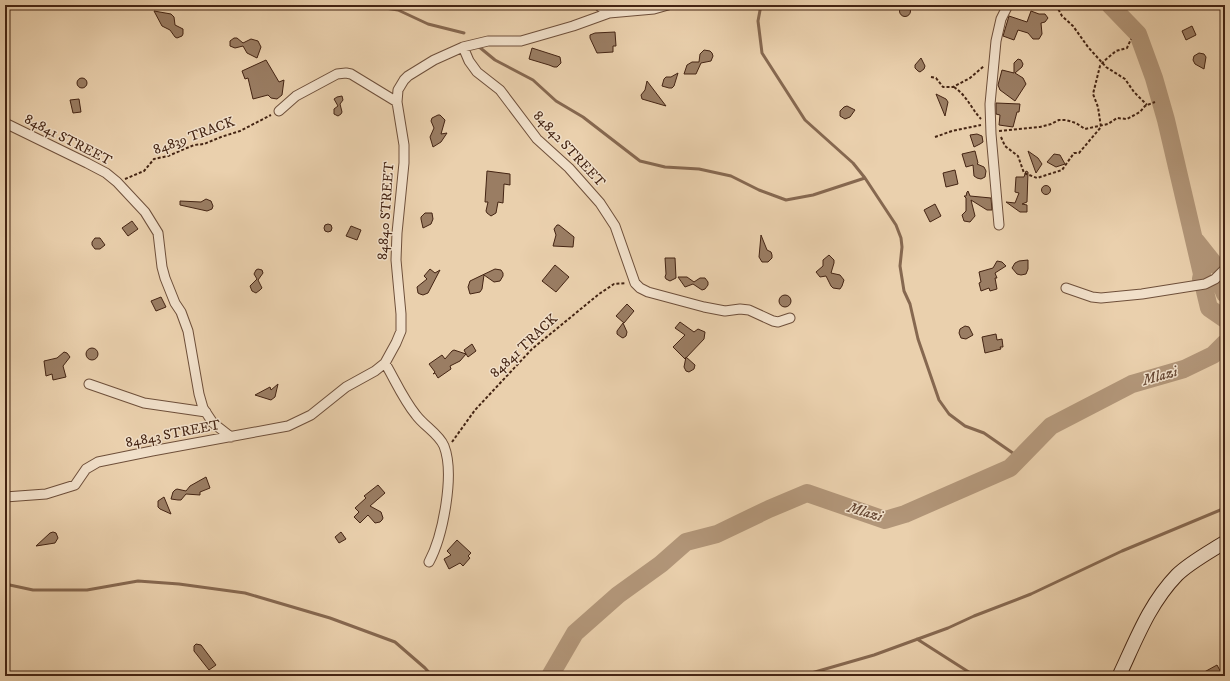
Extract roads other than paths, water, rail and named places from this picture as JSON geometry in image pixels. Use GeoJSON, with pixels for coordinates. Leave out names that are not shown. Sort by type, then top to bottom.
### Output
{"type":"FeatureCollection","features":[{"type":"Feature","properties":{"kind":"street"},"geometry":{"type":"LineString","coordinates":[[598,5],[609,13]]}},
{"type":"Feature","properties":{"kind":"street","name":"84840 STREET"},"geometry":{"type":"LineString","coordinates":[[346,387],[375,371],[385,363],[396,343],[400,331],[401,314],[396,260],[404,163],[404,145],[397,102],[398,90],[404,80],[434,60],[463,47],[482,42],[521,41],[573,26],[609,13],[654,9],[668,5]]}},
{"type":"Feature","properties":{"kind":"street"},"geometry":{"type":"LineString","coordinates":[[999,225],[990,130],[990,104],[994,57],[999,28],[1008,5]]}},
{"type":"Feature","properties":{"kind":"street","name":"84842 STREET"},"geometry":{"type":"LineString","coordinates":[[463,47],[469,61],[477,72],[500,90],[537,139],[569,168],[600,203],[615,226],[635,283],[640,288],[648,292],[704,307],[726,311],[740,309],[749,310],[773,321],[778,322],[790,318]]}},
{"type":"Feature","properties":{"kind":"street"},"geometry":{"type":"LineString","coordinates":[[279,111],[296,96],[306,90],[337,74],[346,73],[351,74],[397,102]]}},
{"type":"Feature","properties":{"kind":"street","name":"84841 STREET"},"geometry":{"type":"LineString","coordinates":[[5,123],[106,173],[117,182],[145,212],[158,233],[162,267],[165,278],[188,331],[199,394],[203,408],[213,423],[231,437]]}},
{"type":"Feature","properties":{"kind":"street"},"geometry":{"type":"LineString","coordinates":[[1066,288],[1092,297],[1116,297],[1205,284],[1215,279],[1225,269]]}},
{"type":"Feature","properties":{"kind":"street"},"geometry":{"type":"LineString","coordinates":[[385,363],[415,415],[426,427],[440,438],[446,451],[449,471],[442,525],[434,554],[429,562]]}},
{"type":"Feature","properties":{"kind":"street"},"geometry":{"type":"LineString","coordinates":[[89,384],[144,403],[206,412]]}},
{"type":"Feature","properties":{"kind":"street","name":"84843 STREET"},"geometry":{"type":"LineString","coordinates":[[5,497],[46,494],[75,485],[86,469],[98,462],[288,426],[310,414],[346,387]]}},
{"type":"Feature","properties":{"kind":"street"},"geometry":{"type":"LineString","coordinates":[[1119,676],[1135,638],[1147,615],[1161,594],[1178,574],[1225,542]]}},
{"type":"Feature","properties":{"kind":"waterway"},"geometry":{"type":"LineString","coordinates":[[366,5],[398,10],[428,24],[464,33]]}},
{"type":"Feature","properties":{"kind":"waterway"},"geometry":{"type":"LineString","coordinates":[[761,5],[758,21],[762,53],[805,120],[853,163],[865,178],[896,225],[901,238],[902,247],[900,266],[904,291],[910,304],[918,339],[939,400],[949,414],[965,426],[984,433],[1020,458]]}},
{"type":"Feature","properties":{"kind":"waterway"},"geometry":{"type":"LineString","coordinates":[[1110,5],[1138,34],[1154,78],[1166,120],[1202,274],[1201,279]]}},
{"type":"Feature","properties":{"kind":"waterway"},"geometry":{"type":"LineString","coordinates":[[478,46],[495,60],[533,80],[556,101],[583,117],[640,161],[665,167],[699,169],[731,176],[759,190],[786,200],[813,195],[865,178]]}},
{"type":"Feature","properties":{"kind":"waterway"},"geometry":{"type":"LineString","coordinates":[[1196,241],[1215,265]]}},
{"type":"Feature","properties":{"kind":"waterway"},"geometry":{"type":"LineString","coordinates":[[1220,282],[1225,294]]}},
{"type":"Feature","properties":{"kind":"waterway"},"geometry":{"type":"LineString","coordinates":[[1204,287],[1209,308],[1225,319]]}},
{"type":"Feature","properties":{"kind":"waterway","name":"Mlazi"},"geometry":{"type":"LineString","coordinates":[[550,676],[575,633],[618,595],[661,564],[686,542],[717,534],[807,493],[885,520],[905,514],[1010,468],[1051,426],[1132,384],[1184,369],[1213,355],[1225,343]]}},
{"type":"Feature","properties":{"kind":"waterway"},"geometry":{"type":"LineString","coordinates":[[801,676],[874,655],[948,628],[974,616],[1031,594],[1122,551],[1225,508]]}},
{"type":"Feature","properties":{"kind":"waterway"},"geometry":{"type":"LineString","coordinates":[[5,584],[33,590],[87,590],[138,581],[179,584],[245,593],[330,618],[395,642],[432,676]]}},
{"type":"Feature","properties":{"kind":"waterway"},"geometry":{"type":"LineString","coordinates":[[917,639],[975,676]]}}]}
